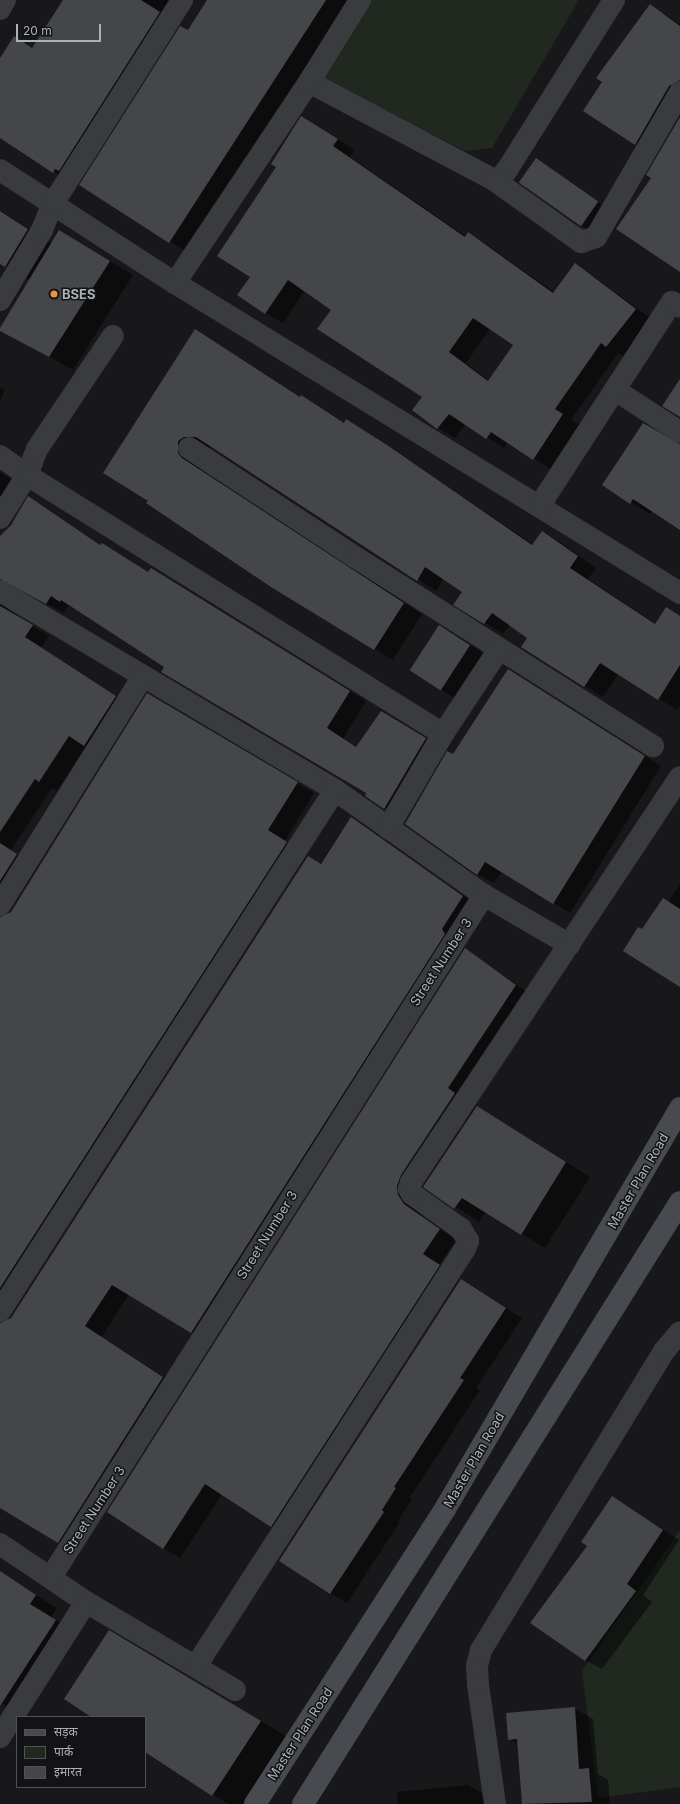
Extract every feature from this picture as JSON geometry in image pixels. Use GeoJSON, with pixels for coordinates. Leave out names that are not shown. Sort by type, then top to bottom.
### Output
{"type":"FeatureCollection","features":[{"type":"Feature","properties":{"kind":"main road","name":"Master Plan Road"},"geometry":{"type":"LineString","coordinates":[[255,1804],[445,1509],[680,1108]]}},
{"type":"Feature","properties":{"kind":"main road"},"geometry":{"type":"LineString","coordinates":[[303,1804],[680,1202]]}},
{"type":"Feature","properties":{"kind":"street"},"geometry":{"type":"LineString","coordinates":[[0,9],[5,0]]}},
{"type":"Feature","properties":{"kind":"street"},"geometry":{"type":"LineString","coordinates":[[0,300],[42,230],[52,205],[182,0]]}},
{"type":"Feature","properties":{"kind":"street"},"geometry":{"type":"LineString","coordinates":[[175,283],[309,82],[360,0]]}},
{"type":"Feature","properties":{"kind":"street"},"geometry":{"type":"LineString","coordinates":[[494,180],[500,178],[507,170],[614,0]]}},
{"type":"Feature","properties":{"kind":"street"},"geometry":{"type":"LineString","coordinates":[[309,82],[494,180],[581,242],[596,237],[680,92]]}},
{"type":"Feature","properties":{"kind":"street"},"geometry":{"type":"LineString","coordinates":[[0,170],[175,283],[540,505],[680,593]]}},
{"type":"Feature","properties":{"kind":"street"},"geometry":{"type":"LineString","coordinates":[[540,505],[615,390],[677,300]]}},
{"type":"Feature","properties":{"kind":"street"},"geometry":{"type":"LineString","coordinates":[[0,518],[27,475],[37,449],[113,336]]}},
{"type":"Feature","properties":{"kind":"street"},"geometry":{"type":"LineString","coordinates":[[615,390],[680,432]]}},
{"type":"Feature","properties":{"kind":"street"},"geometry":{"type":"LineString","coordinates":[[189,448],[499,649],[653,746]]}},
{"type":"Feature","properties":{"kind":"street"},"geometry":{"type":"LineString","coordinates":[[0,456],[27,475],[443,734]]}},
{"type":"Feature","properties":{"kind":"street"},"geometry":{"type":"LineString","coordinates":[[0,591],[335,790],[484,895],[570,945]]}},
{"type":"Feature","properties":{"kind":"street"},"geometry":{"type":"LineString","coordinates":[[388,828],[443,734],[499,649]]}},
{"type":"Feature","properties":{"kind":"street"},"geometry":{"type":"LineString","coordinates":[[0,905],[143,676]]}},
{"type":"Feature","properties":{"kind":"street"},"geometry":{"type":"LineString","coordinates":[[196,1666],[464,1250],[468,1241],[461,1229],[412,1194],[409,1189],[411,1182],[570,945],[680,777]]}},
{"type":"Feature","properties":{"kind":"street"},"geometry":{"type":"LineString","coordinates":[[0,1311],[335,790]]}},
{"type":"Feature","properties":{"kind":"street","name":"Street Number 3"},"geometry":{"type":"LineString","coordinates":[[52,1577],[484,895]]}},
{"type":"Feature","properties":{"kind":"street"},"geometry":{"type":"LineString","coordinates":[[495,1804],[478,1685],[477,1666],[481,1650],[665,1350],[680,1332]]}},
{"type":"Feature","properties":{"kind":"street"},"geometry":{"type":"LineString","coordinates":[[0,1544],[52,1577],[86,1602],[235,1690]]}},
{"type":"Feature","properties":{"kind":"street"},"geometry":{"type":"LineString","coordinates":[[0,1737],[86,1602]]}},
{"type":"Feature","properties":{"kind":"green space"},"geometry":{"type":"Polygon","coordinates":[[[372,0],[579,0],[492,148],[465,151],[320,77],[372,0]]]}},
{"type":"Feature","properties":{"kind":"green space"},"geometry":{"type":"Polygon","coordinates":[[[680,1530],[680,1787],[598,1798],[582,1671],[680,1530]]]}},
{"type":"Feature","properties":{"kind":"building"},"geometry":{"type":"Polygon","coordinates":[[[63,0],[141,0],[160,12],[59,171],[55,169],[53,173],[0,138],[0,58],[14,36],[32,48],[63,0]]]}},
{"type":"Feature","properties":{"kind":"building"},"geometry":{"type":"Polygon","coordinates":[[[207,0],[326,0],[169,243],[79,185],[180,26],[188,30],[207,0]]]}},
{"type":"Feature","properties":{"kind":"building"},"geometry":{"type":"Polygon","coordinates":[[[650,4],[680,26],[680,80],[669,86],[635,145],[583,111],[602,82],[596,78],[650,4]]]}},
{"type":"Feature","properties":{"kind":"building"},"geometry":{"type":"Polygon","coordinates":[[[301,116],[338,139],[333,146],[465,237],[468,232],[553,293],[575,263],[636,309],[606,347],[601,343],[555,409],[563,414],[533,460],[491,432],[486,439],[449,414],[437,429],[412,410],[422,397],[317,329],[331,310],[288,280],[265,314],[237,295],[250,277],[217,256],[276,167],[271,164],[301,116]],[[473,318],[449,352],[488,381],[513,345],[473,318]]]}},
{"type":"Feature","properties":{"kind":"building"},"geometry":{"type":"Polygon","coordinates":[[[680,117],[680,272],[616,229],[651,178],[646,175],[680,117]]]}},
{"type":"Feature","properties":{"kind":"building"},"geometry":{"type":"Polygon","coordinates":[[[536,158],[598,202],[581,226],[519,183],[536,158]]]}},
{"type":"Feature","properties":{"kind":"building"},"geometry":{"type":"Polygon","coordinates":[[[0,211],[28,229],[5,267],[0,264],[0,211]]]}},
{"type":"Feature","properties":{"kind":"building","name":"BSES"},"geometry":{"type":"Polygon","coordinates":[[[59,230],[110,261],[49,357],[0,331],[0,328],[59,230]]]}},
{"type":"Feature","properties":{"kind":"building"},"geometry":{"type":"Polygon","coordinates":[[[195,329],[300,397],[301,395],[344,423],[346,419],[387,445],[532,545],[542,531],[578,556],[570,568],[655,624],[666,607],[680,616],[680,665],[658,700],[600,663],[584,687],[521,647],[527,638],[492,613],[484,624],[453,605],[462,592],[425,567],[417,581],[196,437],[184,437],[178,441],[178,453],[182,458],[404,603],[374,650],[271,587],[146,503],[148,501],[103,473],[195,329]]]}},
{"type":"Feature","properties":{"kind":"building"},"geometry":{"type":"Polygon","coordinates":[[[680,379],[680,417],[662,406],[680,379]]]}},
{"type":"Feature","properties":{"kind":"building"},"geometry":{"type":"Polygon","coordinates":[[[643,423],[680,444],[680,530],[633,499],[630,504],[602,485],[643,423]]]}},
{"type":"Feature","properties":{"kind":"building"},"geometry":{"type":"Polygon","coordinates":[[[28,496],[100,545],[102,543],[148,572],[151,568],[350,691],[327,728],[356,747],[381,711],[426,738],[384,809],[365,796],[366,793],[161,672],[164,667],[61,600],[60,602],[51,596],[46,604],[0,579],[0,536],[11,525],[28,496]]]}},
{"type":"Feature","properties":{"kind":"building"},"geometry":{"type":"Polygon","coordinates":[[[0,606],[33,625],[25,637],[116,696],[84,746],[69,736],[39,782],[35,779],[0,832],[0,606]]]}},
{"type":"Feature","properties":{"kind":"building"},"geometry":{"type":"Polygon","coordinates":[[[439,625],[470,645],[441,690],[410,670],[439,625]]]}},
{"type":"Feature","properties":{"kind":"building"},"geometry":{"type":"Polygon","coordinates":[[[508,669],[645,756],[553,904],[485,862],[477,875],[405,824],[447,751],[453,754],[508,669]]]}},
{"type":"Feature","properties":{"kind":"building"},"geometry":{"type":"Polygon","coordinates":[[[147,693],[298,782],[268,830],[287,842],[0,1288],[0,917],[11,912],[147,693]]]}},
{"type":"Feature","properties":{"kind":"building"},"geometry":{"type":"Polygon","coordinates":[[[351,817],[463,896],[442,929],[445,934],[191,1333],[112,1285],[85,1326],[163,1377],[58,1543],[0,1508],[0,1323],[11,1318],[308,856],[321,864],[351,817]]]}},
{"type":"Feature","properties":{"kind":"building"},"geometry":{"type":"Polygon","coordinates":[[[0,843],[17,854],[0,881],[0,843]]]}},
{"type":"Feature","properties":{"kind":"building"},"geometry":{"type":"Polygon","coordinates":[[[663,898],[680,909],[680,987],[623,951],[638,927],[642,929],[663,898]]]}},
{"type":"Feature","properties":{"kind":"building"},"geometry":{"type":"Polygon","coordinates":[[[465,948],[516,985],[448,1088],[455,1093],[401,1175],[397,1186],[398,1195],[404,1204],[440,1229],[423,1254],[440,1265],[271,1527],[205,1484],[163,1549],[107,1512],[465,948]]]}},
{"type":"Feature","properties":{"kind":"building"},"geometry":{"type":"Polygon","coordinates":[[[477,1106],[566,1162],[521,1235],[462,1198],[454,1209],[423,1187],[477,1106]]]}},
{"type":"Feature","properties":{"kind":"building"},"geometry":{"type":"Polygon","coordinates":[[[461,1279],[506,1308],[460,1378],[464,1380],[394,1487],[396,1488],[382,1510],[384,1512],[330,1594],[279,1561],[461,1279]]]}},
{"type":"Feature","properties":{"kind":"building"},"geometry":{"type":"Polygon","coordinates":[[[612,1496],[663,1530],[627,1584],[636,1591],[585,1661],[530,1623],[587,1546],[581,1542],[612,1496]]]}},
{"type":"Feature","properties":{"kind":"building"},"geometry":{"type":"Polygon","coordinates":[[[0,1571],[36,1595],[30,1604],[56,1620],[0,1706],[0,1571]]]}},
{"type":"Feature","properties":{"kind":"building"},"geometry":{"type":"Polygon","coordinates":[[[109,1630],[261,1721],[212,1796],[146,1753],[146,1716],[90,1716],[64,1699],[109,1630]]]}},
{"type":"Feature","properties":{"kind":"building"},"geometry":{"type":"Polygon","coordinates":[[[575,1707],[579,1769],[589,1768],[592,1802],[522,1804],[517,1739],[508,1740],[506,1713],[575,1707]]]}},
{"type":"Feature","properties":{"kind":"place","name":"BSES"},"geometry":{"type":"Point","coordinates":[54,294]}}]}
